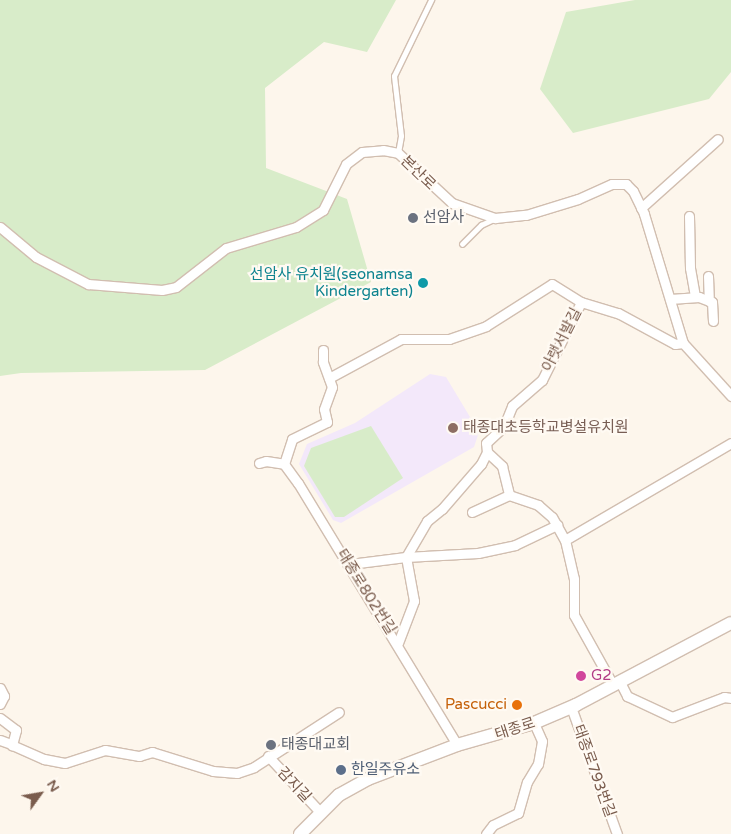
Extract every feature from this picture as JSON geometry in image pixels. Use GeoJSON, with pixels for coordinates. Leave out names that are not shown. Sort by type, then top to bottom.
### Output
{"type":"FeatureCollection","features":[{"type":"Feature","properties":{"kind":"main road","name":"태종로"},"geometry":{"type":"LineString","coordinates":[[302,833],[339,795],[368,780],[457,745],[534,723],[571,707],[731,623]]}},
{"type":"Feature","properties":{"kind":"street"},"geometry":{"type":"LineString","coordinates":[[641,208],[718,139]]}},
{"type":"Feature","properties":{"kind":"street","name":"본산로"},"geometry":{"type":"LineString","coordinates":[[0,227],[36,257],[88,284],[162,290],[176,287],[226,248],[296,227],[323,210],[346,164],[362,152],[383,150],[398,153],[452,203],[495,218],[526,215],[578,199],[612,184],[626,184],[634,191],[641,208],[683,343],[731,396]]}},
{"type":"Feature","properties":{"kind":"street"},"geometry":{"type":"LineString","coordinates":[[689,216],[690,268],[695,298]]}},
{"type":"Feature","properties":{"kind":"street"},"geometry":{"type":"LineString","coordinates":[[708,276],[709,301],[713,321]]}},
{"type":"Feature","properties":{"kind":"street"},"geometry":{"type":"LineString","coordinates":[[329,378],[401,339],[449,339],[486,326],[552,284],[581,302],[618,313],[675,344],[683,343]]}},
{"type":"Feature","properties":{"kind":"street"},"geometry":{"type":"LineString","coordinates":[[670,299],[695,298],[709,301]]}},
{"type":"Feature","properties":{"kind":"street","name":"아랫서발길"},"geometry":{"type":"LineString","coordinates":[[406,557],[427,521],[442,509],[481,464],[486,447],[504,426],[512,406],[523,394],[542,380],[581,302]]}},
{"type":"Feature","properties":{"kind":"street"},"geometry":{"type":"LineString","coordinates":[[258,463],[266,461],[284,464],[292,438],[327,422],[324,409],[332,387],[323,350]]}},
{"type":"Feature","properties":{"kind":"street"},"geometry":{"type":"LineString","coordinates":[[565,540],[731,443]]}},
{"type":"Feature","properties":{"kind":"street"},"geometry":{"type":"LineString","coordinates":[[486,447],[502,466],[509,495]]}},
{"type":"Feature","properties":{"kind":"street","name":"태종로802번길"},"geometry":{"type":"LineString","coordinates":[[284,464],[350,564],[457,745]]}},
{"type":"Feature","properties":{"kind":"street"},"geometry":{"type":"LineString","coordinates":[[472,512],[509,495],[538,506],[557,525],[565,540],[574,579],[574,615],[616,683],[627,696],[672,717],[724,697],[731,698]]}},
{"type":"Feature","properties":{"kind":"street"},"geometry":{"type":"LineString","coordinates":[[350,564],[406,557],[478,553],[515,545],[557,525]]}},
{"type":"Feature","properties":{"kind":"street"},"geometry":{"type":"LineString","coordinates":[[398,643],[414,600],[406,557]]}},
{"type":"Feature","properties":{"kind":"street"},"geometry":{"type":"LineString","coordinates":[[0,688],[4,696],[0,704]]}},
{"type":"Feature","properties":{"kind":"street","name":"태종로793번길"},"geometry":{"type":"LineString","coordinates":[[571,707],[618,834]]}},
{"type":"Feature","properties":{"kind":"street"},"geometry":{"type":"LineString","coordinates":[[0,740],[44,759],[65,763],[105,750],[139,756],[152,752],[213,771],[237,773],[254,767],[268,756],[339,712]]}},
{"type":"Feature","properties":{"kind":"street"},"geometry":{"type":"LineString","coordinates":[[0,718],[16,730],[11,744]]}},
{"type":"Feature","properties":{"kind":"street"},"geometry":{"type":"LineString","coordinates":[[486,834],[492,825],[518,813],[527,782],[538,764],[542,741],[534,723]]}},
{"type":"Feature","properties":{"kind":"street","name":"감지길"},"geometry":{"type":"LineString","coordinates":[[268,756],[321,813]]}},
{"type":"Feature","properties":{"kind":"lane"},"geometry":{"type":"LineString","coordinates":[[398,153],[401,136],[394,76],[431,0]]}},
{"type":"Feature","properties":{"kind":"lane"},"geometry":{"type":"LineString","coordinates":[[462,244],[481,224],[495,218]]}},
{"type":"Feature","properties":{"kind":"shaded area"},"geometry":{"type":"Polygon","coordinates":[[[430,374],[446,377],[479,432],[474,447],[341,523],[333,520],[299,464],[307,444],[355,423],[430,374]]]}},
{"type":"Feature","properties":{"kind":"green space"},"geometry":{"type":"Polygon","coordinates":[[[0,0],[396,0],[367,52],[324,42],[265,88],[266,168],[347,199],[371,282],[205,370],[21,373],[0,376],[0,0]]]}},
{"type":"Feature","properties":{"kind":"green space"},"geometry":{"type":"Polygon","coordinates":[[[635,0],[731,0],[731,72],[709,99],[573,133],[540,89],[566,12],[635,0]]]}},
{"type":"Feature","properties":{"kind":"green space"},"geometry":{"type":"Polygon","coordinates":[[[371,426],[403,478],[344,517],[335,517],[304,466],[311,448],[371,426]]]}},
{"type":"Feature","properties":{"kind":"place","name":"선암사"},"geometry":{"type":"Point","coordinates":[413,218]}},
{"type":"Feature","properties":{"kind":"place","name":"선암사 유치원(seonamsa Kindergarten)"},"geometry":{"type":"Point","coordinates":[423,283]}},
{"type":"Feature","properties":{"kind":"place","name":"태종대초등학교병설유치원"},"geometry":{"type":"Point","coordinates":[453,428]}},
{"type":"Feature","properties":{"kind":"place","name":"G2"},"geometry":{"type":"Point","coordinates":[581,676]}},
{"type":"Feature","properties":{"kind":"place","name":"Pascucci"},"geometry":{"type":"Point","coordinates":[517,705]}},
{"type":"Feature","properties":{"kind":"place","name":"태종대교회"},"geometry":{"type":"Point","coordinates":[271,745]}},
{"type":"Feature","properties":{"kind":"place","name":"한일주유소"},"geometry":{"type":"Point","coordinates":[341,770]}}]}
